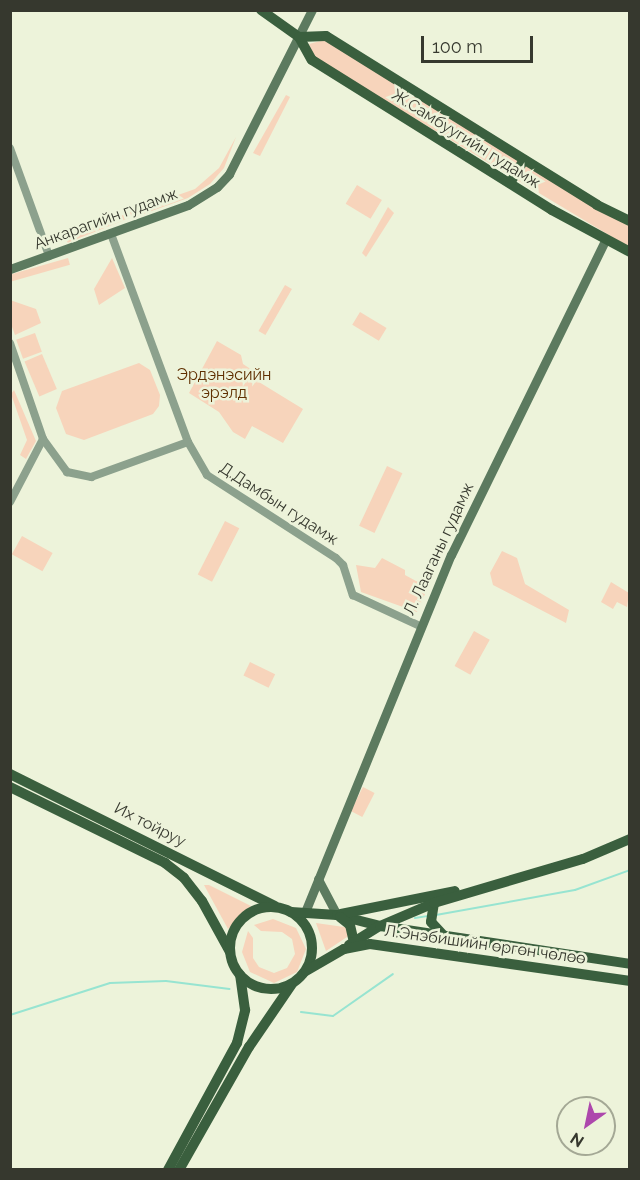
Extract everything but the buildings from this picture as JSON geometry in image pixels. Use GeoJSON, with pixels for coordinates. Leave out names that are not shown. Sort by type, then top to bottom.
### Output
{"type":"FeatureCollection","features":[{"type":"Feature","properties":{"kind":"main road","name":"Ж.Самбуугийн гудамж"},"geometry":{"type":"LineString","coordinates":[[261,10],[299,37],[312,60],[510,183],[605,240],[630,252]]}},
{"type":"Feature","properties":{"kind":"main road","name":"Анкарагийн гудамж"},"geometry":{"type":"LineString","coordinates":[[10,269],[189,205],[217,187],[229,174],[312,10]]}},
{"type":"Feature","properties":{"kind":"main road","name":"Ж.Самбуугийн гудамж"},"geometry":{"type":"LineString","coordinates":[[299,37],[326,36],[524,160],[630,221]]}},
{"type":"Feature","properties":{"kind":"main road"},"geometry":{"type":"LineString","coordinates":[[510,183],[524,160]]}},
{"type":"Feature","properties":{"kind":"main road","name":"Л. Лааганы гудамж"},"geometry":{"type":"LineString","coordinates":[[305,912],[420,626],[548,350],[605,240]]}},
{"type":"Feature","properties":{"kind":"main road","name":"Их тойруу"},"geometry":{"type":"LineString","coordinates":[[10,774],[275,906]]}},
{"type":"Feature","properties":{"kind":"main road","name":"Их тойруу"},"geometry":{"type":"LineString","coordinates":[[10,787],[165,863],[184,878],[202,901],[230,952]]}},
{"type":"Feature","properties":{"kind":"main road"},"geometry":{"type":"LineString","coordinates":[[338,915],[473,889],[583,860],[630,839]]}},
{"type":"Feature","properties":{"kind":"main road"},"geometry":{"type":"LineString","coordinates":[[318,879],[338,915],[351,925],[354,942]]}},
{"type":"Feature","properties":{"kind":"main road"},"geometry":{"type":"LineString","coordinates":[[344,949],[380,926],[473,889]]}},
{"type":"Feature","properties":{"kind":"main road"},"geometry":{"type":"LineString","coordinates":[[434,903],[431,922],[445,936]]}},
{"type":"Feature","properties":{"kind":"main road"},"geometry":{"type":"LineString","coordinates":[[168,1170],[237,1043],[245,1010],[240,975],[230,952],[232,934],[242,919],[263,907],[275,906],[291,912],[338,915],[380,926]]}},
{"type":"Feature","properties":{"kind":"main road"},"geometry":{"type":"LineString","coordinates":[[179,1170],[249,1047],[292,984],[306,971],[311,958],[309,932],[291,912]]}},
{"type":"Feature","properties":{"kind":"main road","name":"Л.Энэбишийн өргөн чөлөө"},"geometry":{"type":"LineString","coordinates":[[380,926],[630,964]]}},
{"type":"Feature","properties":{"kind":"main road","name":"Л.Энэбишийн өргөн чөлөө"},"geometry":{"type":"LineString","coordinates":[[306,971],[344,949],[362,945],[389,946],[630,981]]}},
{"type":"Feature","properties":{"kind":"main road"},"geometry":{"type":"LineString","coordinates":[[240,975],[264,988],[292,984]]}},
{"type":"Feature","properties":{"kind":"street"},"geometry":{"type":"LineString","coordinates":[[10,148],[49,256]]}},
{"type":"Feature","properties":{"kind":"street","name":"Д.Дамбын гудамж"},"geometry":{"type":"LineString","coordinates":[[111,234],[188,442],[207,475],[343,565],[353,595],[420,626]]}},
{"type":"Feature","properties":{"kind":"street"},"geometry":{"type":"LineString","coordinates":[[10,343],[43,438],[67,472],[91,477],[188,442]]}},
{"type":"Feature","properties":{"kind":"street"},"geometry":{"type":"LineString","coordinates":[[10,502],[43,438]]}},
{"type":"Feature","properties":{"kind":"green space"},"geometry":{"type":"Polygon","coordinates":[[[324,40],[629,226],[629,247],[314,58],[309,44],[324,40]]]}},
{"type":"Feature","properties":{"kind":"green space"},"geometry":{"type":"Polygon","coordinates":[[[286,95],[290,97],[260,156],[253,153],[286,95]]]}},
{"type":"Feature","properties":{"kind":"green space"},"geometry":{"type":"Polygon","coordinates":[[[236,137],[224,168],[210,184],[188,198],[132,218],[130,212],[195,189],[219,168],[236,137]]]}},
{"type":"Feature","properties":{"kind":"green space"},"geometry":{"type":"Polygon","coordinates":[[[357,185],[382,200],[371,219],[346,204],[357,185]]]}},
{"type":"Feature","properties":{"kind":"green space"},"geometry":{"type":"Polygon","coordinates":[[[388,207],[394,213],[366,257],[362,253],[388,207]]]}},
{"type":"Feature","properties":{"kind":"green space"},"geometry":{"type":"Polygon","coordinates":[[[128,213],[130,218],[68,243],[66,238],[128,213]]]}},
{"type":"Feature","properties":{"kind":"green space"},"geometry":{"type":"Polygon","coordinates":[[[68,258],[70,265],[11,282],[10,275],[68,258]]]}},
{"type":"Feature","properties":{"kind":"green space"},"geometry":{"type":"Polygon","coordinates":[[[112,258],[125,288],[99,305],[94,289],[112,258]]]}},
{"type":"Feature","properties":{"kind":"green space"},"geometry":{"type":"Polygon","coordinates":[[[285,285],[292,289],[265,335],[258,331],[285,285]]]}},
{"type":"Feature","properties":{"kind":"green space"},"geometry":{"type":"Polygon","coordinates":[[[10,300],[36,309],[41,323],[15,335],[11,324],[10,300]]]}},
{"type":"Feature","properties":{"kind":"green space"},"geometry":{"type":"Polygon","coordinates":[[[360,312],[387,328],[379,341],[352,325],[360,312]]]}},
{"type":"Feature","properties":{"kind":"green space"},"geometry":{"type":"Polygon","coordinates":[[[35,333],[42,352],[23,359],[16,340],[35,333]]]}},
{"type":"Feature","properties":{"kind":"green space","name":"Эрдэнэсийн эрэлд"},"geometry":{"type":"Polygon","coordinates":[[[217,341],[241,355],[243,364],[252,370],[249,376],[303,409],[283,443],[252,426],[245,439],[233,432],[219,412],[189,393],[217,341]]]}},
{"type":"Feature","properties":{"kind":"green space"},"geometry":{"type":"Polygon","coordinates":[[[42,354],[57,389],[39,396],[25,361],[42,354]]]}},
{"type":"Feature","properties":{"kind":"green space"},"geometry":{"type":"Polygon","coordinates":[[[139,363],[150,370],[160,395],[159,406],[153,414],[84,440],[66,434],[56,408],[62,391],[139,363]]]}},
{"type":"Feature","properties":{"kind":"green space"},"geometry":{"type":"Polygon","coordinates":[[[14,390],[36,441],[26,459],[20,455],[27,440],[11,394],[14,390]]]}},
{"type":"Feature","properties":{"kind":"green space"},"geometry":{"type":"Polygon","coordinates":[[[387,466],[402,473],[375,533],[359,526],[387,466]]]}},
{"type":"Feature","properties":{"kind":"green space"},"geometry":{"type":"Polygon","coordinates":[[[225,521],[239,528],[212,582],[198,574],[225,521]]]}},
{"type":"Feature","properties":{"kind":"green space"},"geometry":{"type":"Polygon","coordinates":[[[22,536],[53,553],[42,571],[12,554],[22,536]]]}},
{"type":"Feature","properties":{"kind":"green space"},"geometry":{"type":"Polygon","coordinates":[[[502,551],[517,558],[525,584],[569,610],[566,623],[493,585],[490,573],[502,551]]]}},
{"type":"Feature","properties":{"kind":"green space"},"geometry":{"type":"Polygon","coordinates":[[[382,558],[405,570],[405,575],[416,581],[430,583],[417,612],[361,592],[356,565],[375,568],[382,558]]]}},
{"type":"Feature","properties":{"kind":"green space"},"geometry":{"type":"Polygon","coordinates":[[[611,582],[629,593],[627,607],[617,602],[613,609],[601,602],[611,582]]]}},
{"type":"Feature","properties":{"kind":"green space"},"geometry":{"type":"Polygon","coordinates":[[[474,631],[490,640],[470,675],[455,666],[474,631]]]}},
{"type":"Feature","properties":{"kind":"green space"},"geometry":{"type":"Polygon","coordinates":[[[250,662],[275,674],[269,688],[243,675],[250,662]]]}},
{"type":"Feature","properties":{"kind":"green space"},"geometry":{"type":"Polygon","coordinates":[[[363,787],[375,793],[362,817],[351,811],[363,787]]]}},
{"type":"Feature","properties":{"kind":"green space"},"geometry":{"type":"Polygon","coordinates":[[[204,885],[209,885],[251,906],[228,929],[204,885]]]}},
{"type":"Feature","properties":{"kind":"green space"},"geometry":{"type":"Polygon","coordinates":[[[273,919],[296,928],[306,949],[297,972],[274,983],[250,972],[242,952],[248,931],[253,938],[253,958],[259,967],[274,973],[287,968],[295,954],[292,939],[282,932],[261,931],[254,925],[273,919]]]}},
{"type":"Feature","properties":{"kind":"green space"},"geometry":{"type":"Polygon","coordinates":[[[316,923],[351,928],[350,935],[326,951],[316,923]]]}},
{"type":"Feature","properties":{"kind":"waterway"},"geometry":{"type":"LineString","coordinates":[[436,915],[575,890],[630,870]]}},
{"type":"Feature","properties":{"kind":"waterway"},"geometry":{"type":"LineString","coordinates":[[415,918],[427,916]]}},
{"type":"Feature","properties":{"kind":"waterway"},"geometry":{"type":"LineString","coordinates":[[301,1012],[333,1016],[393,974]]}},
{"type":"Feature","properties":{"kind":"waterway"},"geometry":{"type":"LineString","coordinates":[[10,1015],[110,983],[166,981],[230,989]]}}]}
